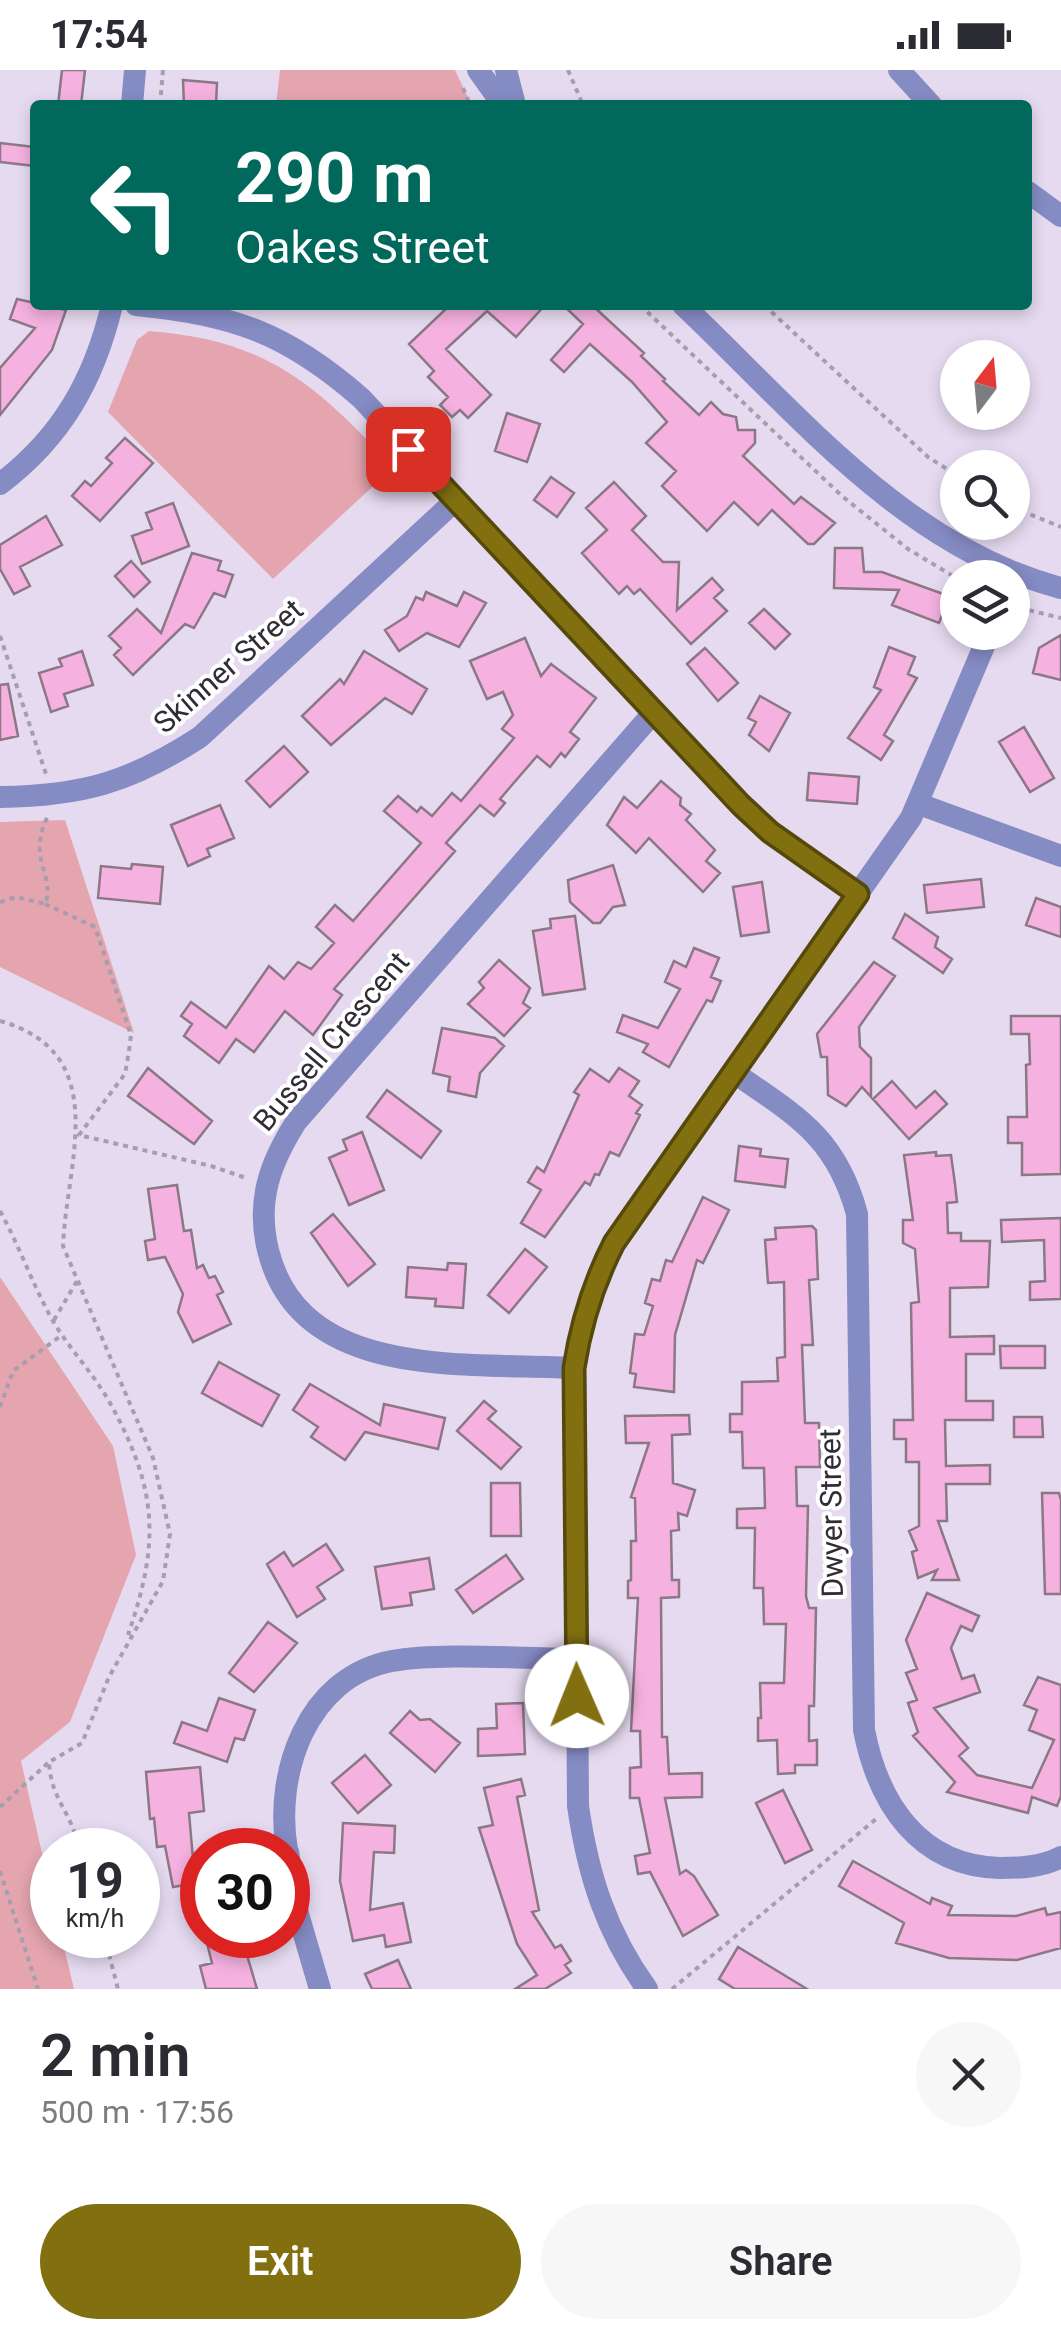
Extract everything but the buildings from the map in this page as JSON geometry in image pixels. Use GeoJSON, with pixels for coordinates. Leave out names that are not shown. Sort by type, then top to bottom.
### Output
{"type":"FeatureCollection","features":[{"type":"Feature","properties":{"kind":"street"},"geometry":{"type":"LineString","coordinates":[[132,100],[135,70]]}},
{"type":"Feature","properties":{"kind":"street"},"geometry":{"type":"LineString","coordinates":[[478,70],[499,100]]}},
{"type":"Feature","properties":{"kind":"street"},"geometry":{"type":"LineString","coordinates":[[506,70],[514,100]]}},
{"type":"Feature","properties":{"kind":"street"},"geometry":{"type":"LineString","coordinates":[[899,70],[926,100]]}},
{"type":"Feature","properties":{"kind":"street"},"geometry":{"type":"LineString","coordinates":[[1032,195],[1061,216]]}},
{"type":"Feature","properties":{"kind":"street"},"geometry":{"type":"LineString","coordinates":[[0,484],[29,462],[59,429],[84,390],[110,310]]}},
{"type":"Feature","properties":{"kind":"street"},"geometry":{"type":"LineString","coordinates":[[186,310],[255,326],[300,349],[361,398],[770,832],[858,894]]}},
{"type":"Feature","properties":{"kind":"street"},"geometry":{"type":"LineString","coordinates":[[689,310],[888,498],[936,533],[986,560]]}},
{"type":"Feature","properties":{"kind":"street","name":"Skinner Street"},"geometry":{"type":"LineString","coordinates":[[0,797],[54,796],[95,789],[138,774],[200,737],[456,500]]}},
{"type":"Feature","properties":{"kind":"street"},"geometry":{"type":"LineString","coordinates":[[1030,580],[1061,588]]}},
{"type":"Feature","properties":{"kind":"street"},"geometry":{"type":"LineString","coordinates":[[647,1989],[620,1950],[599,1906],[585,1857],[578,1806],[574,1368],[581,1324],[614,1243],[919,804],[983,650]]}},
{"type":"Feature","properties":{"kind":"street","name":"Bussell Crescent"},"geometry":{"type":"LineString","coordinates":[[574,1368],[415,1358],[336,1340],[298,1311],[278,1284],[263,1231],[265,1185],[275,1154],[296,1122],[654,712]]}},
{"type":"Feature","properties":{"kind":"street"},"geometry":{"type":"LineString","coordinates":[[919,804],[1061,856]]}},
{"type":"Feature","properties":{"kind":"street","name":"Dwyer Street"},"geometry":{"type":"LineString","coordinates":[[733,1072],[822,1138],[848,1180],[856,1214],[864,1730],[871,1766],[890,1807],[916,1838],[958,1862],[1020,1868],[1061,1857]]}},
{"type":"Feature","properties":{"kind":"street"},"geometry":{"type":"LineString","coordinates":[[285,1828],[282,1804],[294,1750],[322,1704],[347,1681],[392,1662],[577,1659]]}},
{"type":"Feature","properties":{"kind":"street"},"geometry":{"type":"LineString","coordinates":[[310,1955],[320,1989]]}},
{"type":"Feature","properties":{"kind":"path"},"geometry":{"type":"LineString","coordinates":[[160,100],[163,70]]}},
{"type":"Feature","properties":{"kind":"path"},"geometry":{"type":"LineString","coordinates":[[568,70],[581,100]]}},
{"type":"Feature","properties":{"kind":"path"},"geometry":{"type":"LineString","coordinates":[[645,310],[842,496],[908,549],[940,568]]}},
{"type":"Feature","properties":{"kind":"path"},"geometry":{"type":"LineString","coordinates":[[769,310],[940,465]]}},
{"type":"Feature","properties":{"kind":"path"},"geometry":{"type":"LineString","coordinates":[[1030,514],[1061,527]]}},
{"type":"Feature","properties":{"kind":"path"},"geometry":{"type":"LineString","coordinates":[[1030,610],[1061,618]]}},
{"type":"Feature","properties":{"kind":"path"},"geometry":{"type":"LineString","coordinates":[[0,636],[54,796],[37,850],[47,886],[46,904]]}},
{"type":"Feature","properties":{"kind":"path"},"geometry":{"type":"LineString","coordinates":[[0,902],[16,897],[46,904],[94,927],[130,1035],[125,1074],[79,1136]]}},
{"type":"Feature","properties":{"kind":"path"},"geometry":{"type":"LineString","coordinates":[[0,1021],[21,1027],[38,1040],[68,1076],[79,1136],[64,1211],[64,1246],[153,1458],[170,1534],[163,1581],[126,1644],[82,1742],[49,1762],[0,1806]]}},
{"type":"Feature","properties":{"kind":"path"},"geometry":{"type":"LineString","coordinates":[[79,1136],[212,1166],[265,1185]]}},
{"type":"Feature","properties":{"kind":"path"},"geometry":{"type":"LineString","coordinates":[[0,1212],[53,1321],[110,1403],[136,1461],[153,1536],[150,1568],[126,1644]]}},
{"type":"Feature","properties":{"kind":"path"},"geometry":{"type":"LineString","coordinates":[[53,1321],[77,1282]]}},
{"type":"Feature","properties":{"kind":"path"},"geometry":{"type":"LineString","coordinates":[[0,1407],[13,1371],[62,1335]]}},
{"type":"Feature","properties":{"kind":"path"},"geometry":{"type":"LineString","coordinates":[[49,1762],[50,1790],[75,1828]]}},
{"type":"Feature","properties":{"kind":"path"},"geometry":{"type":"LineString","coordinates":[[672,1989],[890,1807]]}},
{"type":"Feature","properties":{"kind":"path"},"geometry":{"type":"LineString","coordinates":[[0,1871],[38,1989]]}},
{"type":"Feature","properties":{"kind":"path"},"geometry":{"type":"LineString","coordinates":[[110,1958],[118,1989]]}},
{"type":"Feature","properties":{"kind":"shaded area"},"geometry":{"type":"Polygon","coordinates":[[[280,70],[455,70],[469,100],[277,100],[280,70]]]}},
{"type":"Feature","properties":{"kind":"shaded area"},"geometry":{"type":"Polygon","coordinates":[[[149,331],[223,344],[282,368],[333,407],[386,460],[384,476],[273,579],[108,412],[137,340],[149,331]]]}},
{"type":"Feature","properties":{"kind":"shaded area"},"geometry":{"type":"Polygon","coordinates":[[[65,820],[134,1033],[0,967],[0,822],[65,820]]]}},
{"type":"Feature","properties":{"kind":"shaded area"},"geometry":{"type":"Polygon","coordinates":[[[0,1277],[113,1446],[136,1555],[70,1722],[21,1761],[36,1828],[30,1828],[30,1958],[67,1958],[74,1989],[0,1989],[0,1277]]]}},
{"type":"Feature","properties":{"kind":"route"},"geometry":{"type":"LineString","coordinates":[[408,449],[741,805],[770,832],[858,894],[614,1243],[594,1282],[581,1324],[574,1368],[577,1696]]}}]}
